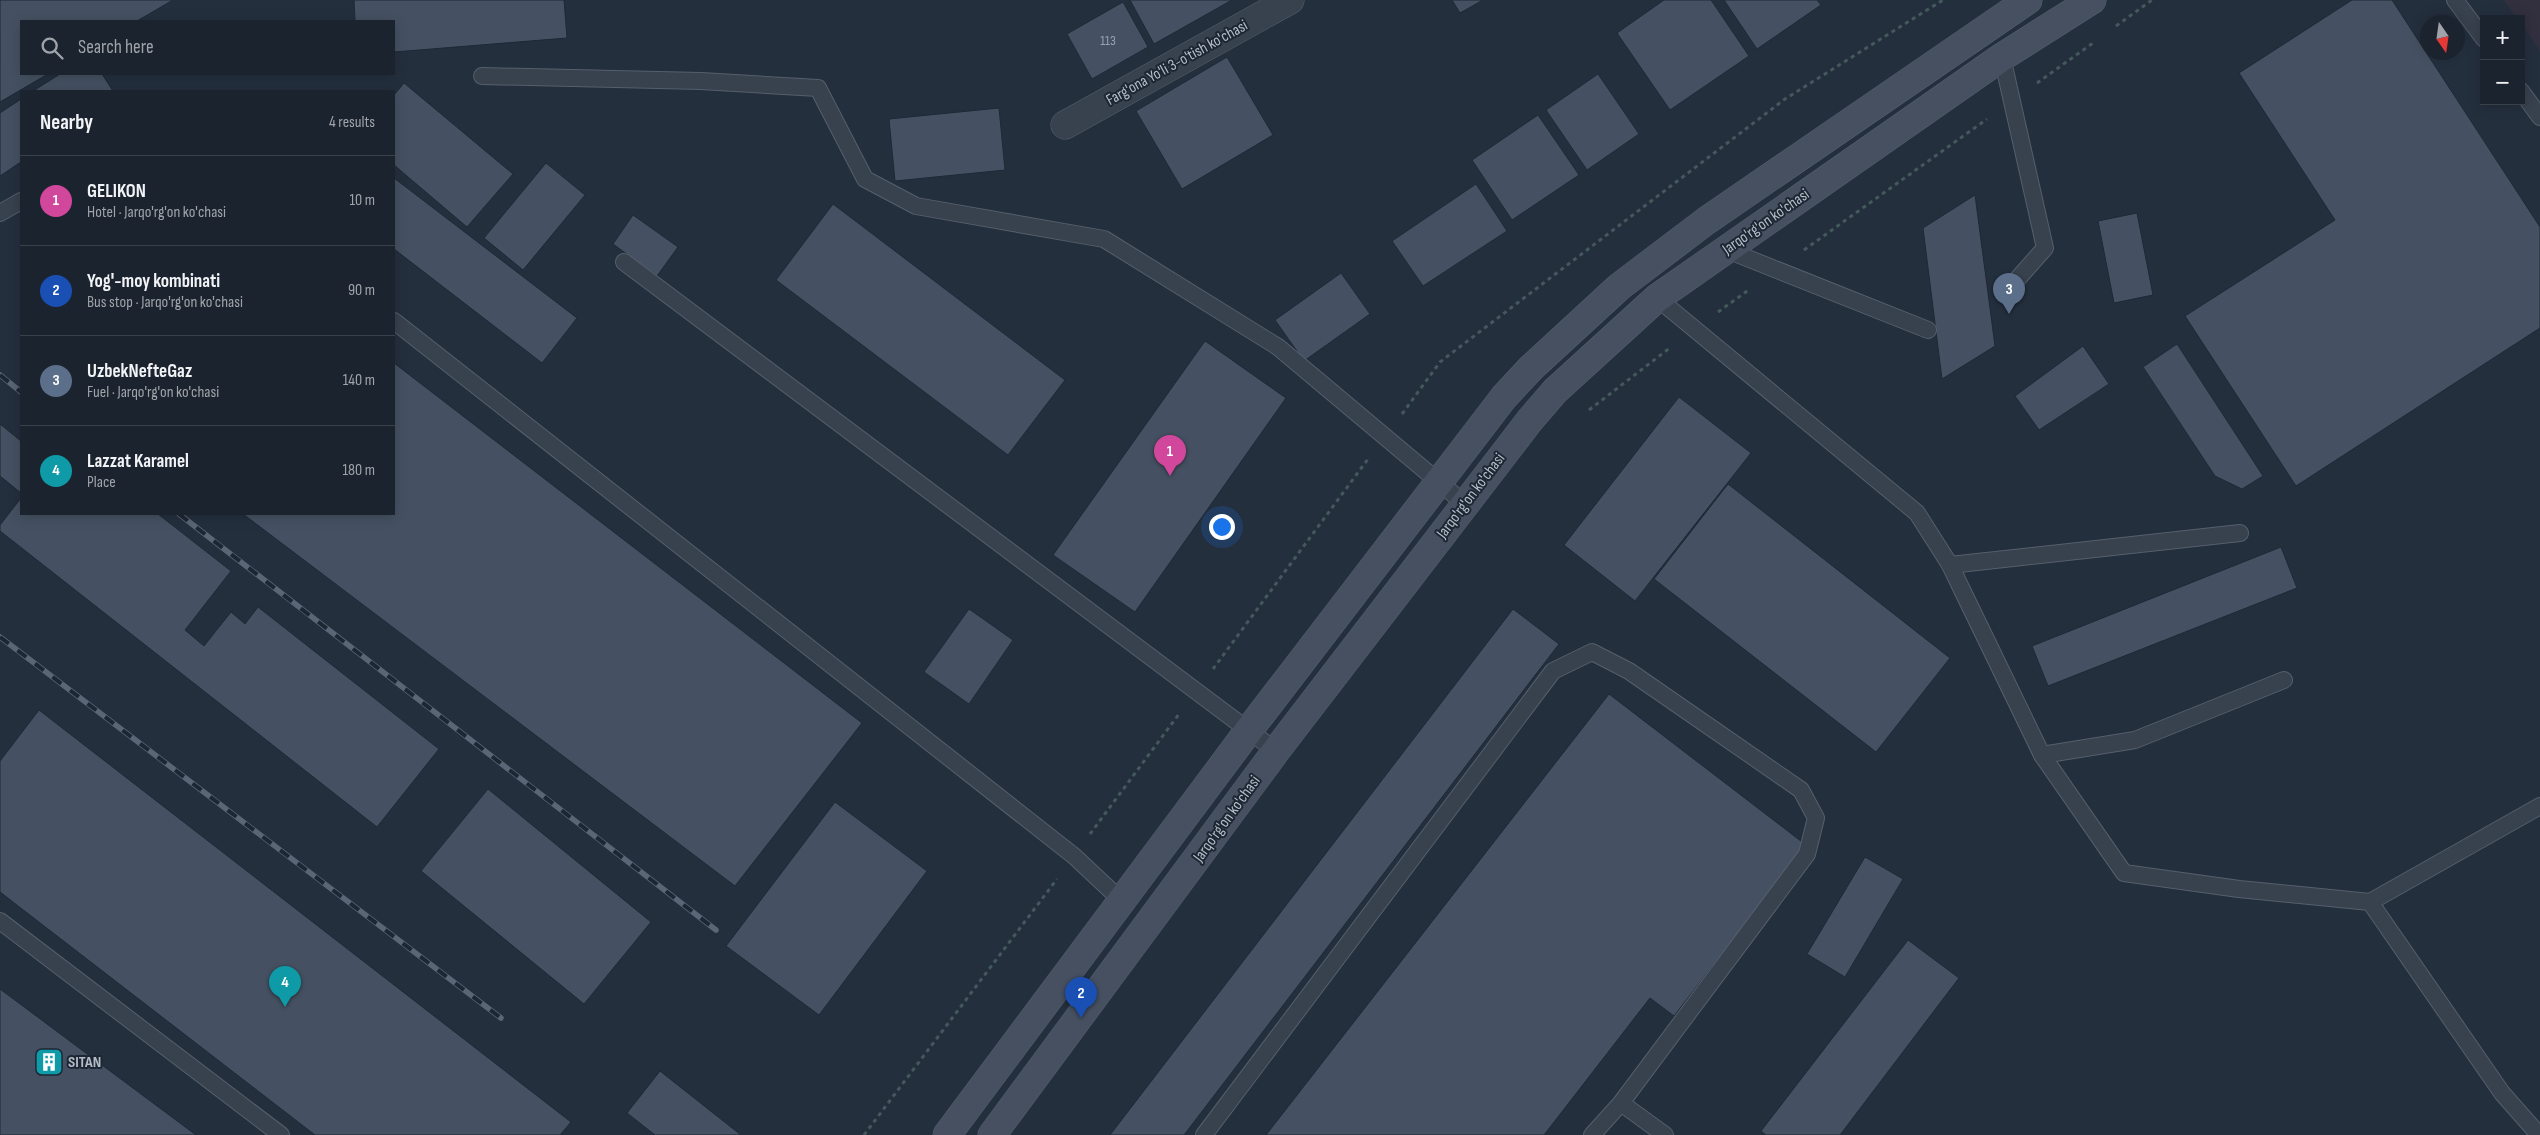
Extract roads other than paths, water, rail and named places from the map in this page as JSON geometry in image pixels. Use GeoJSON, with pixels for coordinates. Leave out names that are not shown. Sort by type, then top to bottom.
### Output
{"type":"FeatureCollection","features":[{"type":"Feature","properties":{"kind":"main road","name":"Jarqo'rg'on ko'chasi"},"geometry":{"type":"LineString","coordinates":[[947,1135],[1249,730],[1438,482],[1511,390],[1619,287],[1706,221],[2028,0]]}},
{"type":"Feature","properties":{"kind":"main road","name":"Jarqo'rg'on ko'chasi"},"geometry":{"type":"LineString","coordinates":[[992,1135],[1276,752],[1465,504],[1555,391],[1657,298],[2002,57],[2092,0]]}},
{"type":"Feature","properties":{"kind":"street","name":"Farg'ona Yo'li 3-o'tish ko'chasi"},"geometry":{"type":"LineString","coordinates":[[1065,125],[1290,0]]}},
{"type":"Feature","properties":{"kind":"lane"},"geometry":{"type":"LineString","coordinates":[[2455,0],[2480,34]]}},
{"type":"Feature","properties":{"kind":"lane"},"geometry":{"type":"LineString","coordinates":[[2002,57],[2045,248],[2005,293]]}},
{"type":"Feature","properties":{"kind":"lane"},"geometry":{"type":"LineString","coordinates":[[482,76],[701,81],[818,88],[865,179],[916,206],[1104,239],[1278,347],[1465,504]]}},
{"type":"Feature","properties":{"kind":"lane"},"geometry":{"type":"LineString","coordinates":[[2525,96],[2540,117]]}},
{"type":"Feature","properties":{"kind":"lane"},"geometry":{"type":"LineString","coordinates":[[0,213],[20,203]]}},
{"type":"Feature","properties":{"kind":"lane"},"geometry":{"type":"LineString","coordinates":[[1726,250],[1928,330]]}},
{"type":"Feature","properties":{"kind":"lane"},"geometry":{"type":"LineString","coordinates":[[624,262],[1276,752]]}},
{"type":"Feature","properties":{"kind":"lane"},"geometry":{"type":"LineString","coordinates":[[1657,298],[1917,513],[1950,564],[2042,755],[2124,873],[2370,902],[2540,806]]}},
{"type":"Feature","properties":{"kind":"lane"},"geometry":{"type":"LineString","coordinates":[[395,322],[1074,856],[1122,901]]}},
{"type":"Feature","properties":{"kind":"lane"},"geometry":{"type":"LineString","coordinates":[[1950,564],[2240,533]]}},
{"type":"Feature","properties":{"kind":"lane"},"geometry":{"type":"LineString","coordinates":[[1204,1135],[1553,671],[1592,652],[1629,671],[1801,790],[1816,818],[1807,854],[1621,1103],[1592,1135]]}},
{"type":"Feature","properties":{"kind":"lane"},"geometry":{"type":"LineString","coordinates":[[2042,755],[2135,740],[2284,680]]}},
{"type":"Feature","properties":{"kind":"lane"},"geometry":{"type":"LineString","coordinates":[[2370,902],[2502,1093],[2539,1135]]}},
{"type":"Feature","properties":{"kind":"lane"},"geometry":{"type":"LineString","coordinates":[[0,921],[281,1135]]}},
{"type":"Feature","properties":{"kind":"lane"},"geometry":{"type":"LineString","coordinates":[[1621,1103],[1665,1135]]}},
{"type":"Feature","properties":{"kind":"railway"},"geometry":{"type":"LineString","coordinates":[[0,375],[20,391]]}},
{"type":"Feature","properties":{"kind":"railway"},"geometry":{"type":"LineString","coordinates":[[180,515],[716,930]]}},
{"type":"Feature","properties":{"kind":"railway"},"geometry":{"type":"LineString","coordinates":[[0,637],[501,1018]]}},
{"type":"Feature","properties":{"kind":"place","name":"UzbekNefteGaz"},"geometry":{"type":"Point","coordinates":[2009,314]}},
{"type":"Feature","properties":{"kind":"place","name":"GELIKON"},"geometry":{"type":"Point","coordinates":[1170,476]}},
{"type":"Feature","properties":{"kind":"place","name":"Lazzat Karamel"},"geometry":{"type":"Point","coordinates":[285,1007]}},
{"type":"Feature","properties":{"kind":"place","name":"Yog'-moy kombinati"},"geometry":{"type":"Point","coordinates":[1081,1018]}},
{"type":"Feature","properties":{"kind":"place","name":"SITAN"},"geometry":{"type":"Point","coordinates":[49,1062]}}]}
